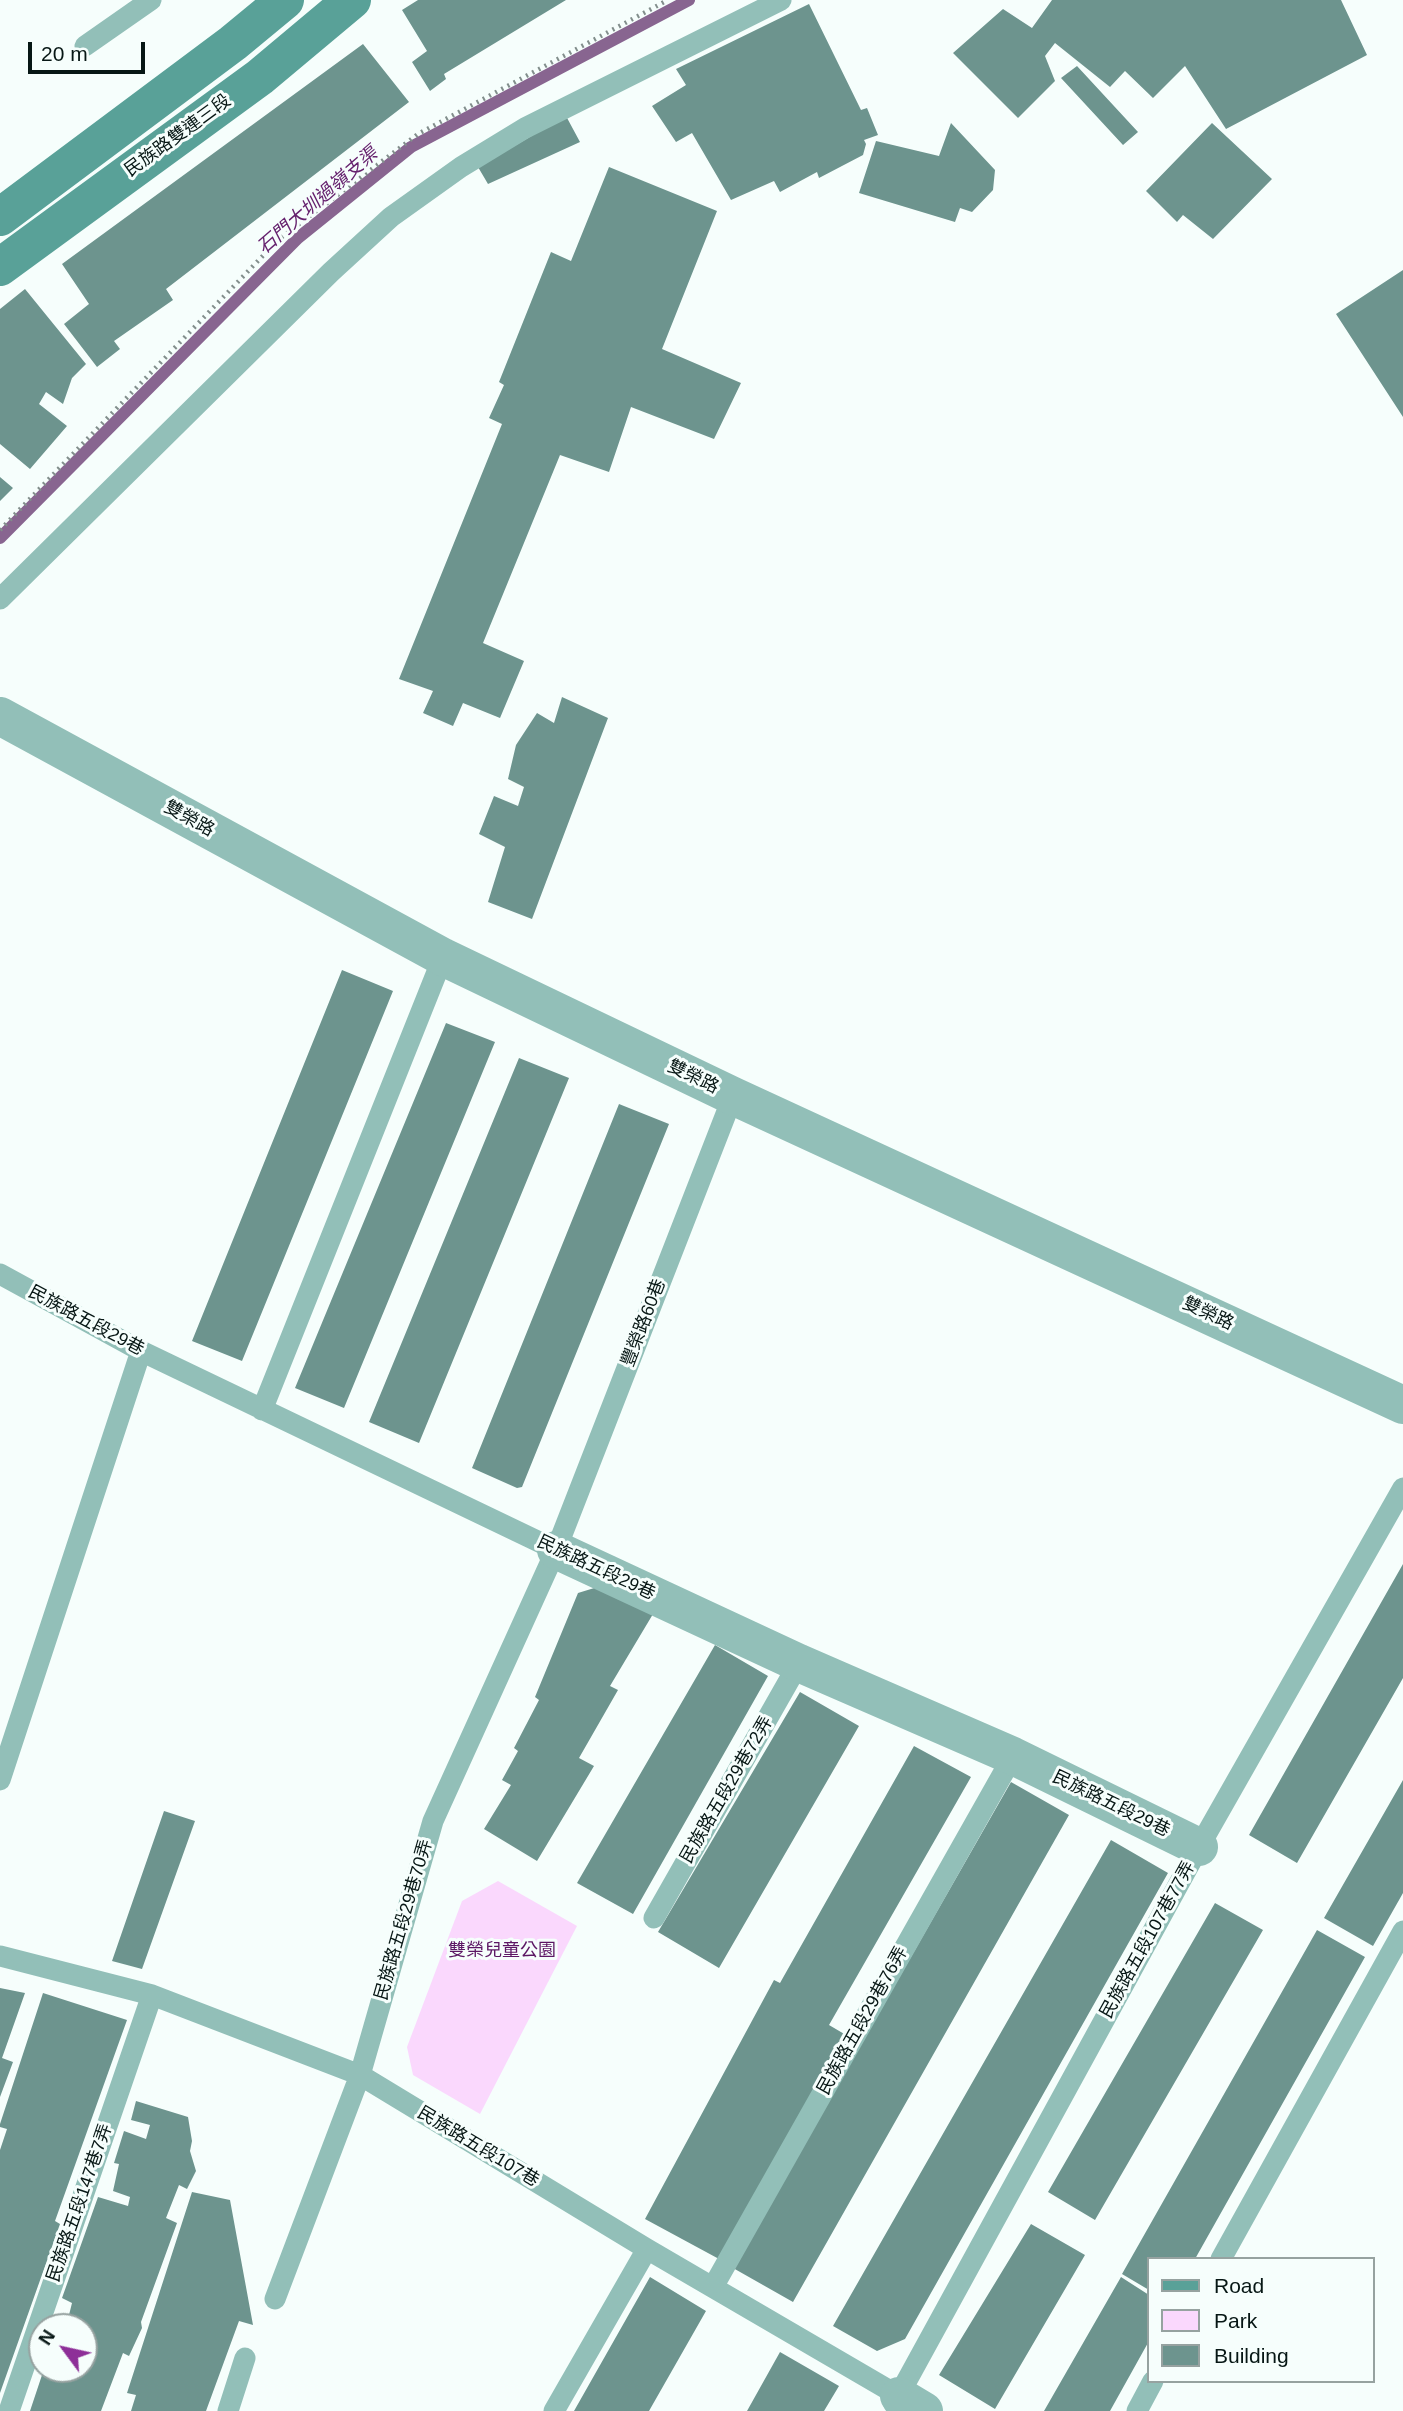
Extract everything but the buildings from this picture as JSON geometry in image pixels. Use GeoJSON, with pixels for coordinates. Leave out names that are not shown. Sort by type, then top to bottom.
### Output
{"type":"FeatureCollection","features":[{"type":"Feature","properties":{"kind":"main road"},"geometry":{"type":"LineString","coordinates":[[0,217],[233,43],[285,0]]}},
{"type":"Feature","properties":{"kind":"main road","name":"民族路雙連三段"},"geometry":{"type":"LineString","coordinates":[[0,267],[260,77],[307,14],[352,0]]}},
{"type":"Feature","properties":{"kind":"street","name":"雙榮路"},"geometry":{"type":"LineString","coordinates":[[0,716],[443,957],[733,1096],[1403,1405]]}},
{"type":"Feature","properties":{"kind":"street","name":"民族路五段29巷"},"geometry":{"type":"LineString","coordinates":[[556,1549],[799,1663],[1013,1756],[1199,1847]]}},
{"type":"Feature","properties":{"kind":"lane"},"geometry":{"type":"LineString","coordinates":[[85,46],[151,0]]}},
{"type":"Feature","properties":{"kind":"lane"},"geometry":{"type":"LineString","coordinates":[[0,599],[331,272],[391,217],[461,167],[525,128],[781,0]]}},
{"type":"Feature","properties":{"kind":"lane"},"geometry":{"type":"LineString","coordinates":[[262,1409],[443,957]]}},
{"type":"Feature","properties":{"kind":"lane","name":"豐榮路60巷"},"geometry":{"type":"LineString","coordinates":[[556,1549],[733,1096]]}},
{"type":"Feature","properties":{"kind":"lane","name":"民族路五段29巷"},"geometry":{"type":"LineString","coordinates":[[0,1274],[141,1351],[556,1549]]}},
{"type":"Feature","properties":{"kind":"lane"},"geometry":{"type":"LineString","coordinates":[[0,1780],[141,1351]]}},
{"type":"Feature","properties":{"kind":"lane","name":"民族路五段107巷77弄"},"geometry":{"type":"LineString","coordinates":[[904,2406],[1199,1847],[1403,1488]]}},
{"type":"Feature","properties":{"kind":"lane","name":"民族路五段29巷70弄"},"geometry":{"type":"LineString","coordinates":[[275,2299],[360,2075],[433,1821],[556,1549]]}},
{"type":"Feature","properties":{"kind":"lane","name":"民族路五段29巷72弄"},"geometry":{"type":"LineString","coordinates":[[654,1917],[799,1663]]}},
{"type":"Feature","properties":{"kind":"lane","name":"民族路五段29巷76弄"},"geometry":{"type":"LineString","coordinates":[[713,2287],[1013,1756]]}},
{"type":"Feature","properties":{"kind":"lane"},"geometry":{"type":"LineString","coordinates":[[1222,2257],[1403,1931]]}},
{"type":"Feature","properties":{"kind":"lane","name":"民族路五段107巷"},"geometry":{"type":"LineString","coordinates":[[0,1956],[152,1995],[360,2075],[713,2287],[904,2406]]}},
{"type":"Feature","properties":{"kind":"lane","name":"民族路五段147巷7弄"},"geometry":{"type":"LineString","coordinates":[[9,2411],[152,1995]]}},
{"type":"Feature","properties":{"kind":"lane"},"geometry":{"type":"LineString","coordinates":[[554,2411],[647,2249]]}},
{"type":"Feature","properties":{"kind":"lane"},"geometry":{"type":"LineString","coordinates":[[228,2411],[245,2358]]}},
{"type":"Feature","properties":{"kind":"lane"},"geometry":{"type":"LineString","coordinates":[[1137,2411],[1152,2383]]}},
{"type":"Feature","properties":{"kind":"path"},"geometry":{"type":"LineString","coordinates":[[0,530],[278,240],[418,134],[668,0]]}},
{"type":"Feature","properties":{"kind":"green space","name":"雙榮兒童公園"},"geometry":{"type":"Polygon","coordinates":[[[498,1881],[577,1926],[480,2114],[413,2075],[407,2047],[462,1901],[498,1881]]]}},
{"type":"Feature","properties":{"kind":"waterway","name":"石門大圳過嶺支渠"},"geometry":{"type":"LineString","coordinates":[[0,538],[298,238],[411,147],[689,0]]}}]}
